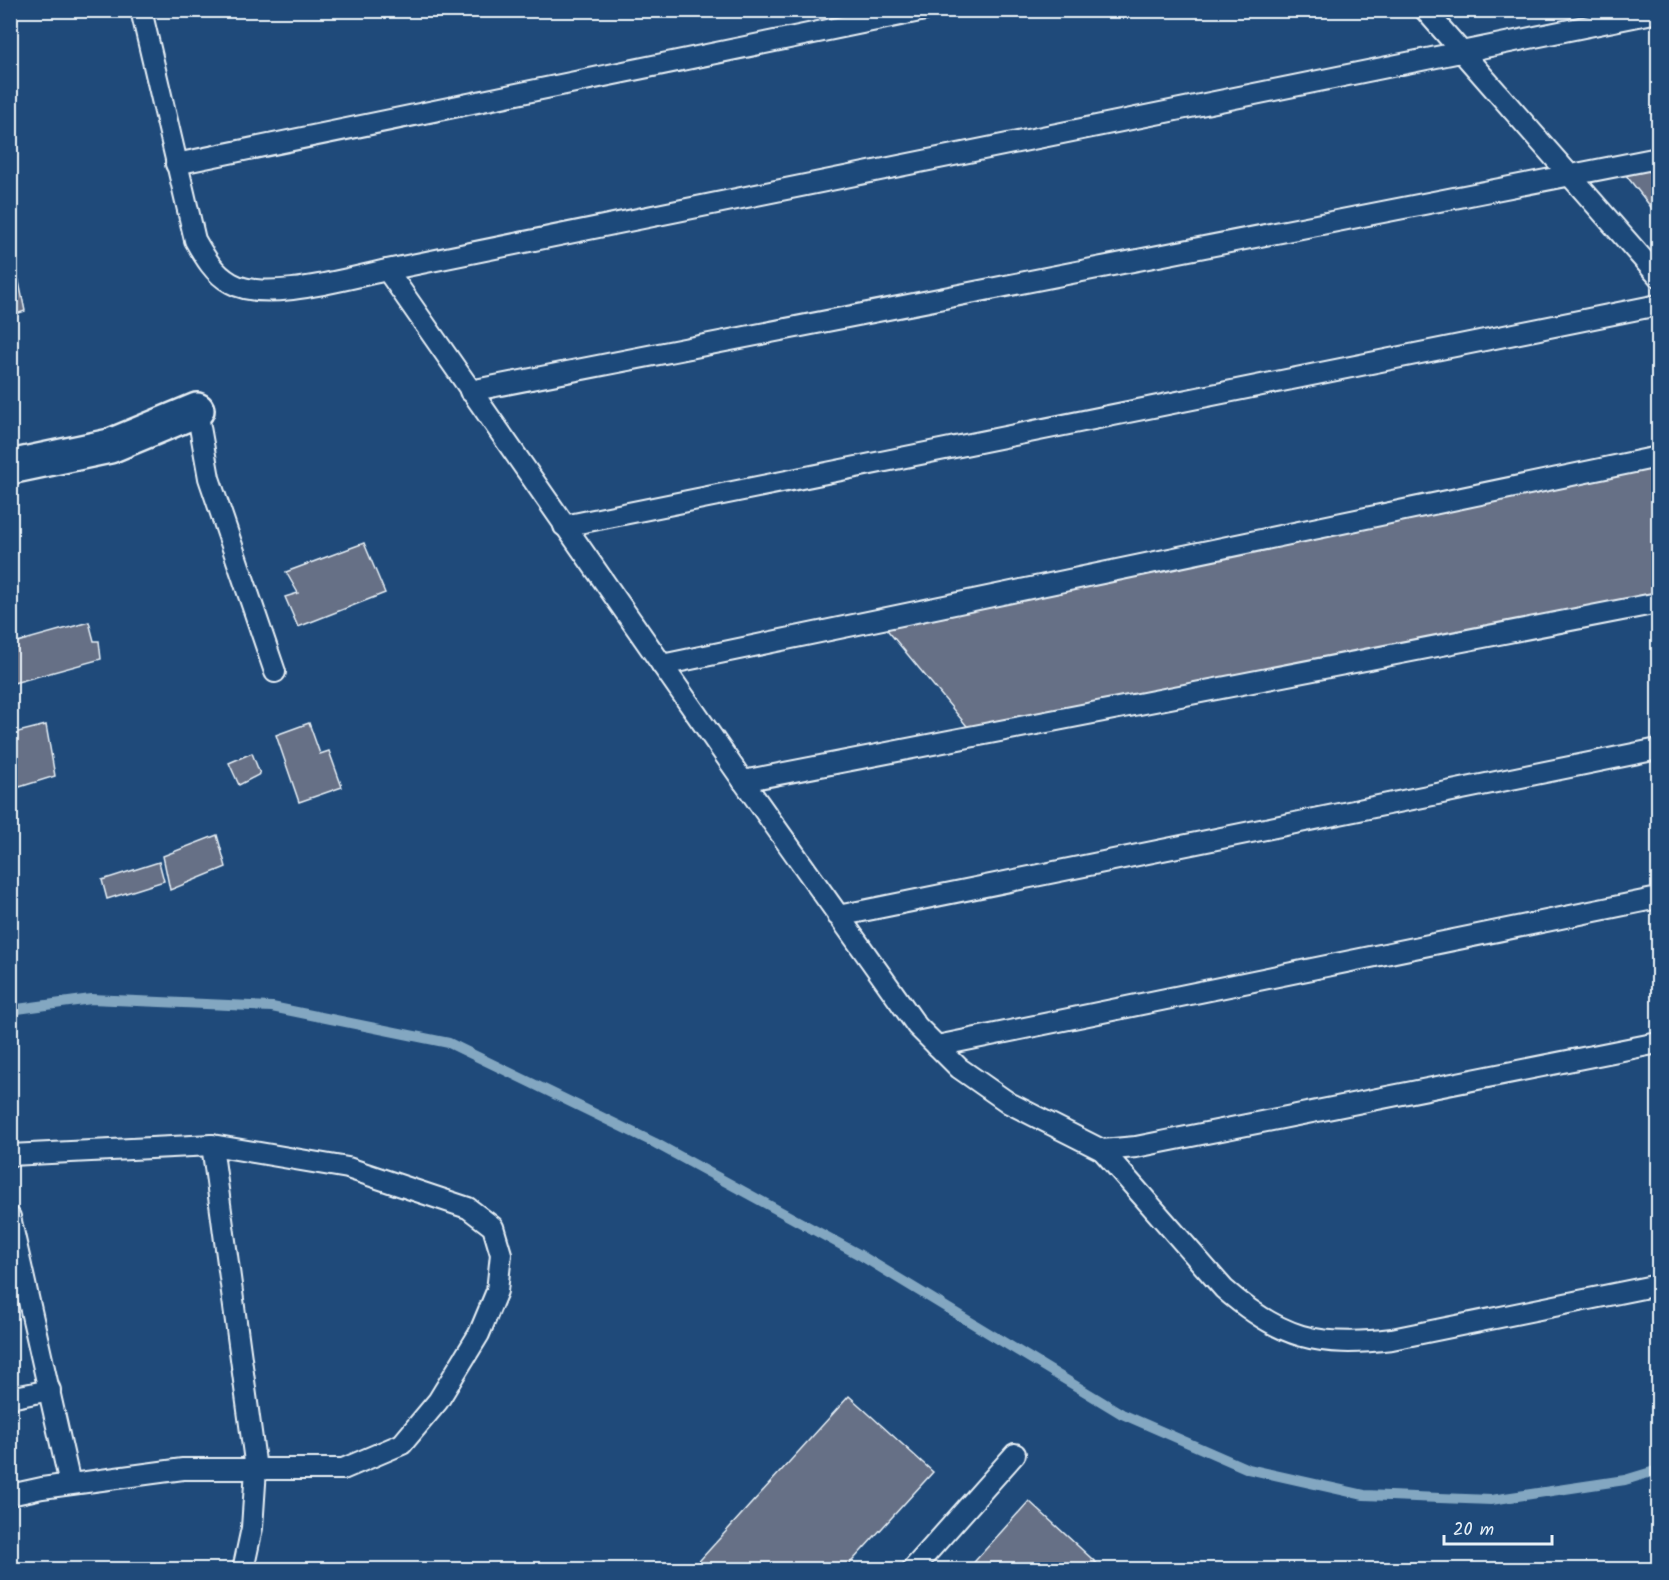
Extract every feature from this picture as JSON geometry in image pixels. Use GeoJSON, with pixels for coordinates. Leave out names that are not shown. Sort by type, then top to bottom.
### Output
{"type":"FeatureCollection","features":[{"type":"Feature","properties":{"kind":"street"},"geometry":{"type":"LineString","coordinates":[[10,467],[110,446],[197,410]]}},
{"type":"Feature","properties":{"kind":"lane"},"geometry":{"type":"LineString","coordinates":[[141,10],[195,240],[209,265],[231,284],[256,290],[280,291],[1659,12]]}},
{"type":"Feature","properties":{"kind":"lane"},"geometry":{"type":"LineString","coordinates":[[176,164],[925,10]]}},
{"type":"Feature","properties":{"kind":"lane"},"geometry":{"type":"LineString","coordinates":[[1425,10],[1659,276]]}},
{"type":"Feature","properties":{"kind":"lane"},"geometry":{"type":"LineString","coordinates":[[470,391],[1659,158]]}},
{"type":"Feature","properties":{"kind":"lane"},"geometry":{"type":"LineString","coordinates":[[387,270],[916,1026],[959,1068],[1009,1103],[1102,1150],[1224,1288],[1258,1316],[1295,1335],[1329,1342],[1361,1343],[1392,1339],[1659,1285]]}},
{"type":"Feature","properties":{"kind":"lane"},"geometry":{"type":"LineString","coordinates":[[564,526],[1659,305]]}},
{"type":"Feature","properties":{"kind":"lane"},"geometry":{"type":"LineString","coordinates":[[197,410],[210,478],[275,672]]}},
{"type":"Feature","properties":{"kind":"lane"},"geometry":{"type":"LineString","coordinates":[[662,665],[1659,457]]}},
{"type":"Feature","properties":{"kind":"lane"},"geometry":{"type":"LineString","coordinates":[[743,781],[1659,603]]}},
{"type":"Feature","properties":{"kind":"lane"},"geometry":{"type":"LineString","coordinates":[[838,916],[1659,748]]}},
{"type":"Feature","properties":{"kind":"lane"},"geometry":{"type":"LineString","coordinates":[[937,1046],[1659,898]]}},
{"type":"Feature","properties":{"kind":"lane"},"geometry":{"type":"LineString","coordinates":[[1102,1150],[1136,1147],[1659,1043]]}},
{"type":"Feature","properties":{"kind":"lane"},"geometry":{"type":"LineString","coordinates":[[212,1145],[256,1469],[252,1528],[243,1569]]}},
{"type":"Feature","properties":{"kind":"lane"},"geometry":{"type":"LineString","coordinates":[[10,1155],[212,1145],[348,1168],[468,1208],[493,1227],[501,1254],[497,1291],[479,1334],[438,1401],[402,1444],[343,1469],[183,1469],[70,1484],[10,1495]]}},
{"type":"Feature","properties":{"kind":"lane"},"geometry":{"type":"LineString","coordinates":[[10,1217],[70,1484]]}},
{"type":"Feature","properties":{"kind":"lane"},"geometry":{"type":"LineString","coordinates":[[10,1398],[50,1390]]}},
{"type":"Feature","properties":{"kind":"lane"},"geometry":{"type":"LineString","coordinates":[[912,1569],[1015,1454]]}},
{"type":"Feature","properties":{"kind":"building"},"geometry":{"type":"Polygon","coordinates":[[[1658,157],[1658,216],[1618,165],[1658,157]]]}},
{"type":"Feature","properties":{"kind":"building"},"geometry":{"type":"Polygon","coordinates":[[[10,238],[25,311],[10,316],[10,238]]]}},
{"type":"Feature","properties":{"kind":"building"},"geometry":{"type":"Polygon","coordinates":[[[1658,458],[1658,595],[976,737],[879,620],[1658,458]]]}},
{"type":"Feature","properties":{"kind":"building"},"geometry":{"type":"Polygon","coordinates":[[[364,543],[385,593],[298,627],[285,597],[298,593],[286,572],[364,543]]]}},
{"type":"Feature","properties":{"kind":"building"},"geometry":{"type":"Polygon","coordinates":[[[89,622],[94,641],[99,641],[101,659],[10,684],[10,644],[89,622]]]}},
{"type":"Feature","properties":{"kind":"building"},"geometry":{"type":"Polygon","coordinates":[[[309,723],[320,754],[329,751],[342,787],[299,802],[276,735],[309,723]]]}},
{"type":"Feature","properties":{"kind":"building"},"geometry":{"type":"Polygon","coordinates":[[[46,725],[55,776],[13,789],[10,778],[10,734],[46,725]]]}},
{"type":"Feature","properties":{"kind":"building"},"geometry":{"type":"Polygon","coordinates":[[[252,753],[260,774],[239,785],[229,763],[252,753]]]}},
{"type":"Feature","properties":{"kind":"building"},"geometry":{"type":"Polygon","coordinates":[[[217,835],[226,867],[170,890],[163,856],[217,835]]]}},
{"type":"Feature","properties":{"kind":"building"},"geometry":{"type":"Polygon","coordinates":[[[159,862],[164,881],[107,899],[102,880],[159,862]]]}},
{"type":"Feature","properties":{"kind":"building"},"geometry":{"type":"Polygon","coordinates":[[[849,1396],[933,1472],[844,1570],[691,1570],[849,1396]]]}},
{"type":"Feature","properties":{"kind":"building"},"geometry":{"type":"Polygon","coordinates":[[[1029,1501],[1104,1570],[967,1570],[1029,1501]]]}},
{"type":"Feature","properties":{"kind":"waterway"},"geometry":{"type":"LineString","coordinates":[[10,1010],[91,999],[272,1007],[449,1043],[655,1143],[860,1255],[1122,1414],[1248,1469],[1364,1495],[1491,1500],[1625,1480],[1658,1470]]}}]}
